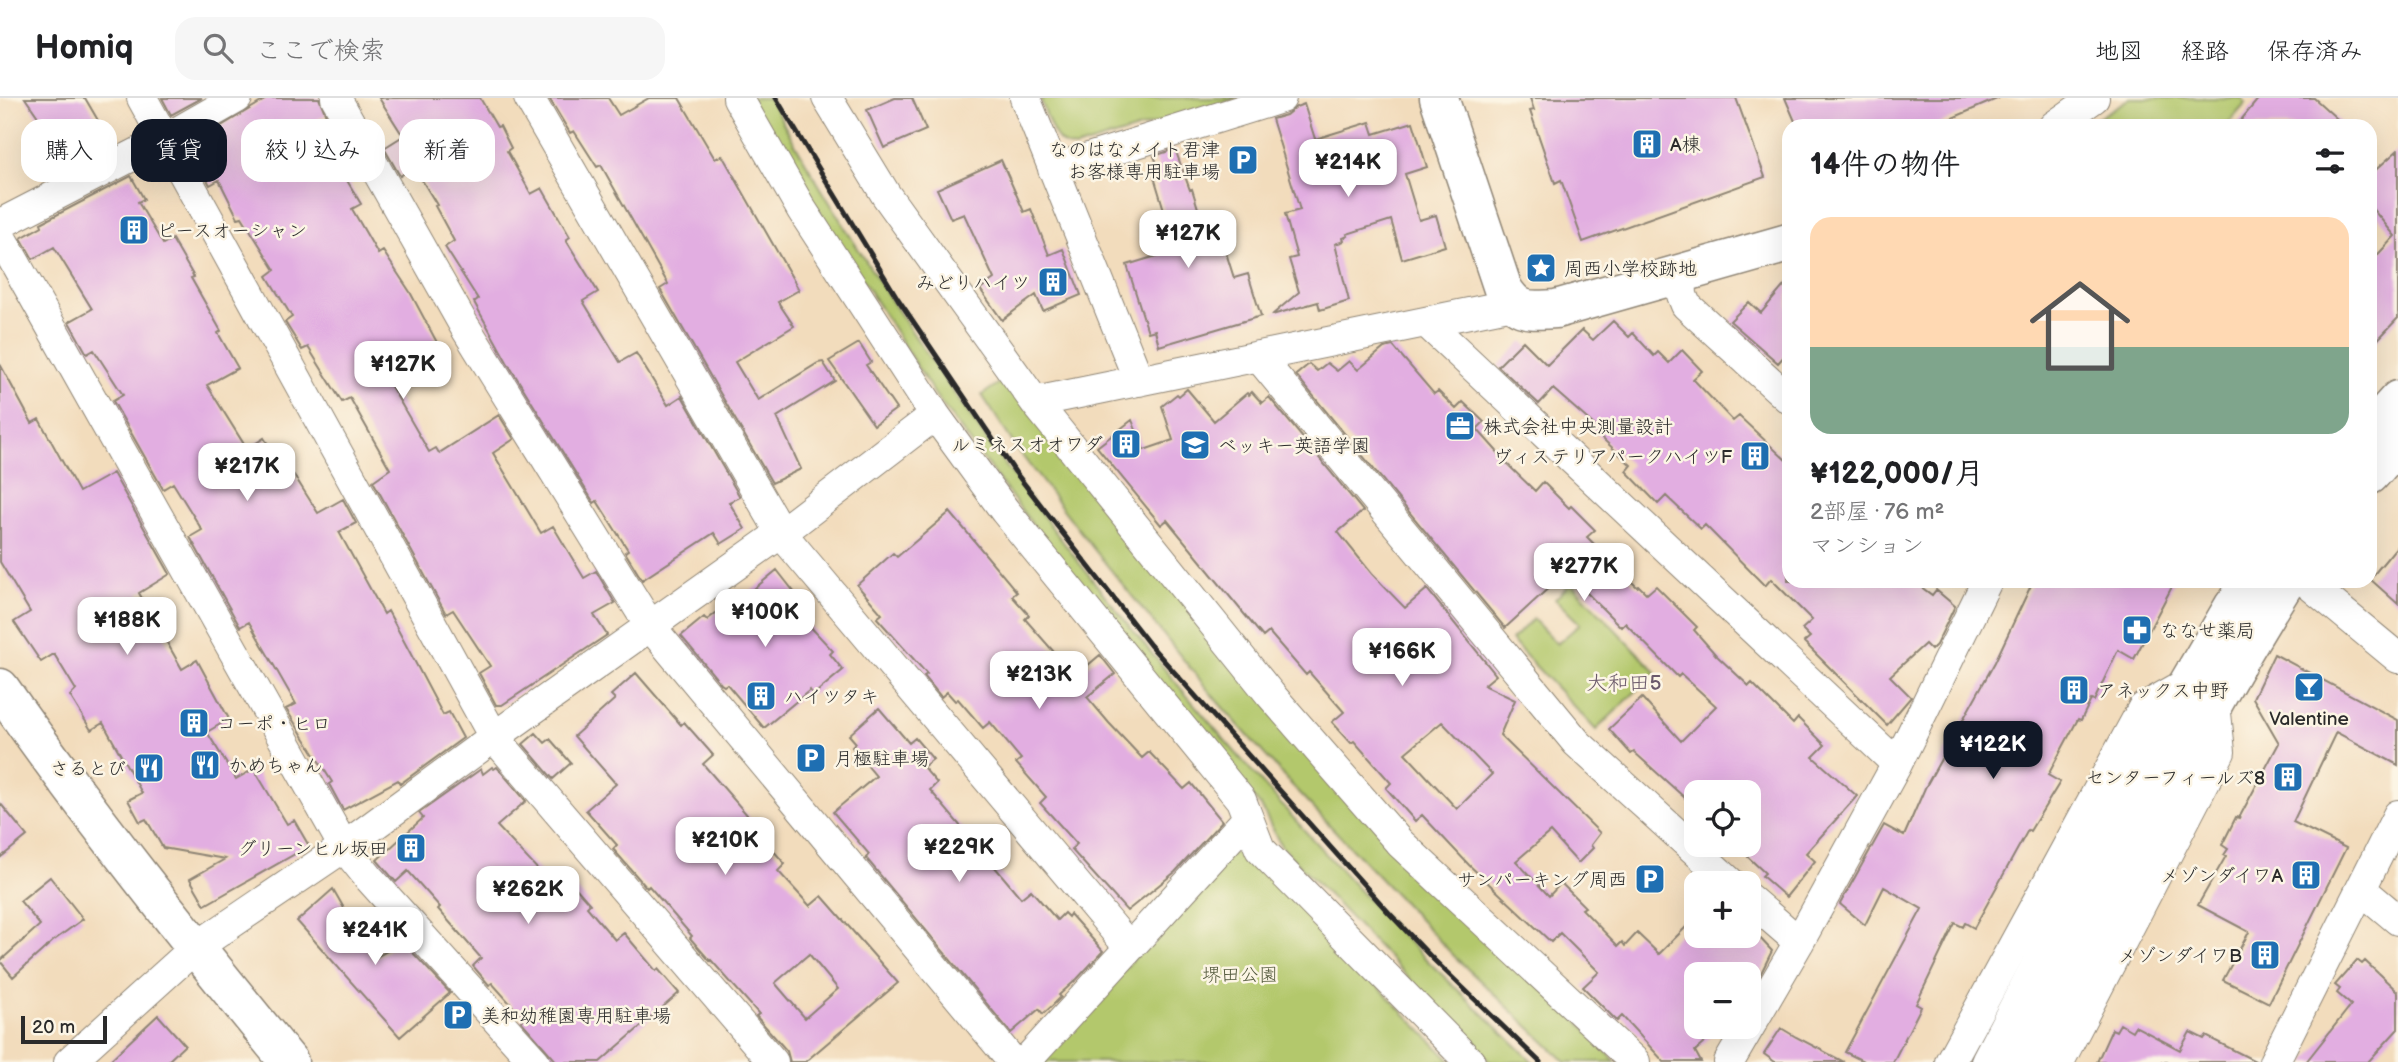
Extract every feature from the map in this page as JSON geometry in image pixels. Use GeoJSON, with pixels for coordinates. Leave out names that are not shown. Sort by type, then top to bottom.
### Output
{"type":"FeatureCollection","features":[{"type":"Feature","properties":{"kind":"street"},"geometry":{"type":"LineString","coordinates":[[142,98],[153,119]]}},
{"type":"Feature","properties":{"kind":"street"},"geometry":{"type":"LineString","coordinates":[[200,119],[237,98]]}},
{"type":"Feature","properties":{"kind":"street"},"geometry":{"type":"LineString","coordinates":[[336,98],[465,327],[650,626],[1013,1062]]}},
{"type":"Feature","properties":{"kind":"street"},"geometry":{"type":"LineString","coordinates":[[529,98],[781,533],[1129,947]]}},
{"type":"Feature","properties":{"kind":"street"},"geometry":{"type":"LineString","coordinates":[[738,98],[802,210],[935,415],[1005,511],[1241,800],[1260,849],[1470,1062]]}},
{"type":"Feature","properties":{"kind":"street"},"geometry":{"type":"LineString","coordinates":[[827,98],[886,195],[1035,402],[1270,694],[1399,843],[1635,1062]]}},
{"type":"Feature","properties":{"kind":"street"},"geometry":{"type":"LineString","coordinates":[[1025,98],[1139,381]]}},
{"type":"Feature","properties":{"kind":"street"},"geometry":{"type":"LineString","coordinates":[[1054,169],[1281,98]]}},
{"type":"Feature","properties":{"kind":"street"},"geometry":{"type":"LineString","coordinates":[[1439,98],[1503,289],[1513,304]]}},
{"type":"Feature","properties":{"kind":"street"},"geometry":{"type":"LineString","coordinates":[[2064,119],[2094,98]]}},
{"type":"Feature","properties":{"kind":"street"},"geometry":{"type":"LineString","coordinates":[[0,224],[131,156]]}},
{"type":"Feature","properties":{"kind":"street"},"geometry":{"type":"LineString","coordinates":[[188,182],[494,737],[773,1062]]}},
{"type":"Feature","properties":{"kind":"street"},"geometry":{"type":"LineString","coordinates":[[0,236],[344,847],[535,1062]]}},
{"type":"Feature","properties":{"kind":"street"},"geometry":{"type":"LineString","coordinates":[[1035,402],[1513,304],[1529,310],[1556,309],[1782,245]]}},
{"type":"Feature","properties":{"kind":"street"},"geometry":{"type":"LineString","coordinates":[[1681,273],[1682,295],[1686,305],[1782,393]]}},
{"type":"Feature","properties":{"kind":"street"},"geometry":{"type":"LineString","coordinates":[[1426,322],[1897,764]]}},
{"type":"Feature","properties":{"kind":"street"},"geometry":{"type":"LineString","coordinates":[[1258,356],[1577,743],[1718,871]]}},
{"type":"Feature","properties":{"kind":"street"},"geometry":{"type":"LineString","coordinates":[[2377,423],[2398,400]]}},
{"type":"Feature","properties":{"kind":"street"},"geometry":{"type":"LineString","coordinates":[[78,1059],[195,948],[344,847],[781,533],[935,415]]}},
{"type":"Feature","properties":{"kind":"street"},"geometry":{"type":"LineString","coordinates":[[2377,467],[2398,443]]}},
{"type":"Feature","properties":{"kind":"street"},"geometry":{"type":"LineString","coordinates":[[1729,1062],[1897,764],[1984,588]]}},
{"type":"Feature","properties":{"kind":"street"},"geometry":{"type":"LineString","coordinates":[[1990,1062],[2202,692],[2233,607],[2247,588]]}},
{"type":"Feature","properties":{"kind":"street"},"geometry":{"type":"LineString","coordinates":[[1950,1062],[2143,708],[2202,692],[2236,663],[2282,588]]}},
{"type":"Feature","properties":{"kind":"street"},"geometry":{"type":"LineString","coordinates":[[2313,588],[2398,658]]}},
{"type":"Feature","properties":{"kind":"street"},"geometry":{"type":"LineString","coordinates":[[0,688],[54,765],[195,948],[289,1062]]}},
{"type":"Feature","properties":{"kind":"street"},"geometry":{"type":"LineString","coordinates":[[2059,1062],[2220,752],[2202,692]]}},
{"type":"Feature","properties":{"kind":"street"},"geometry":{"type":"LineString","coordinates":[[2027,1062],[2173,745]]}},
{"type":"Feature","properties":{"kind":"street"},"geometry":{"type":"LineString","coordinates":[[2278,1060],[2398,815]]}},
{"type":"Feature","properties":{"kind":"street"},"geometry":{"type":"LineString","coordinates":[[1026,1062],[1248,818]]}},
{"type":"Feature","properties":{"kind":"street"},"geometry":{"type":"LineString","coordinates":[[2361,889],[2398,920]]}},
{"type":"Feature","properties":{"kind":"street"},"geometry":{"type":"LineString","coordinates":[[1761,909],[1799,942]]}},
{"type":"Feature","properties":{"kind":"green space"},"geometry":{"type":"Polygon","coordinates":[[[748,98],[769,98],[834,209],[903,318],[1052,528],[1132,629],[1214,728],[1386,919],[1533,1062],[1490,1062],[1281,846],[1262,808],[1096,609],[935,395],[748,98]]]}},
{"type":"Feature","properties":{"kind":"green space"},"geometry":{"type":"Polygon","coordinates":[[[1040,98],[1239,98],[1075,148],[1067,146],[1056,136],[1040,98]]]}},
{"type":"Feature","properties":{"kind":"green space"},"geometry":{"type":"Polygon","coordinates":[[[2130,98],[2242,98],[2246,103],[2232,119],[2097,119],[2130,98]]]}},
{"type":"Feature","properties":{"kind":"green space"},"geometry":{"type":"Polygon","coordinates":[[[1005,379],[1103,503],[1616,1062],[1566,1062],[1456,958],[1298,792],[1217,701],[1017,449],[982,395],[1005,379]]]}},
{"type":"Feature","properties":{"kind":"green space"},"geometry":{"type":"Polygon","coordinates":[[[1571,583],[1656,672],[1596,730],[1511,640],[1533,619],[1557,644],[1580,624],[1555,599],[1571,583]]]}},
{"type":"Feature","properties":{"kind":"green space","name":"堺田公園"},"geometry":{"type":"Polygon","coordinates":[[[1231,853],[1249,854],[1452,1062],[1039,1062],[1231,853]]]}},
{"type":"Feature","properties":{"kind":"building"},"geometry":{"type":"Polygon","coordinates":[[[25,98],[85,98],[97,119],[40,119],[25,98]]]}},
{"type":"Feature","properties":{"kind":"building"},"geometry":{"type":"Polygon","coordinates":[[[162,98],[202,98],[171,115],[162,98]]]}},
{"type":"Feature","properties":{"kind":"building"},"geometry":{"type":"Polygon","coordinates":[[[268,98],[319,98],[326,115],[318,119],[241,119],[241,182],[348,182],[361,204],[352,209],[378,254],[383,251],[410,292],[440,348],[387,379],[429,452],[436,448],[439,453],[499,415],[514,439],[493,453],[541,533],[553,526],[584,578],[596,571],[615,603],[594,615],[607,635],[502,705],[496,705],[479,673],[490,666],[453,610],[446,614],[373,481],[390,469],[350,398],[342,402],[308,347],[302,350],[285,322],[292,317],[267,276],[275,270],[242,217],[238,218],[220,182],[227,182],[227,123],[268,98]]]}},
{"type":"Feature","properties":{"kind":"building"},"geometry":{"type":"Polygon","coordinates":[[[379,98],[480,98],[492,119],[399,119],[399,130],[379,98]]]}},
{"type":"Feature","properties":{"kind":"building"},"geometry":{"type":"Polygon","coordinates":[[[549,98],[608,98],[619,115],[649,98],[679,98],[715,159],[722,155],[799,290],[778,302],[794,326],[735,362],[758,400],[818,363],[823,362],[835,381],[777,417],[801,469],[772,483],[660,289],[668,284],[601,165],[597,167],[574,131],[570,133],[549,98]]]}},
{"type":"Feature","properties":{"kind":"building"},"geometry":{"type":"Polygon","coordinates":[[[895,98],[912,98],[926,130],[884,148],[867,110],[895,98]]]}},
{"type":"Feature","properties":{"kind":"building","name":"A棟"},"geometry":{"type":"Polygon","coordinates":[[[1530,98],[1736,98],[1765,177],[1583,242],[1561,180],[1555,183],[1530,111],[1534,110],[1530,98]]]}},
{"type":"Feature","properties":{"kind":"building"},"geometry":{"type":"Polygon","coordinates":[[[1785,98],[1999,98],[1950,119],[1794,119],[1785,98]]]}},
{"type":"Feature","properties":{"kind":"building"},"geometry":{"type":"Polygon","coordinates":[[[2259,98],[2314,98],[2337,119],[2242,119],[2259,98]]]}},
{"type":"Feature","properties":{"kind":"building"},"geometry":{"type":"Polygon","coordinates":[[[1304,104],[1315,139],[1370,122],[1374,134],[1413,122],[1427,167],[1405,174],[1419,220],[1436,215],[1445,246],[1402,259],[1391,220],[1347,234],[1348,236],[1343,238],[1344,241],[1335,244],[1349,301],[1320,310],[1318,302],[1272,315],[1299,292],[1289,259],[1297,257],[1285,214],[1300,210],[1272,119],[1286,115],[1304,104]]]}},
{"type":"Feature","properties":{"kind":"building"},"geometry":{"type":"Polygon","coordinates":[[[495,124],[497,127],[500,126],[511,148],[507,151],[531,194],[542,188],[570,237],[566,240],[598,292],[583,301],[620,362],[636,353],[668,405],[682,396],[740,497],[729,502],[745,529],[721,544],[714,533],[642,580],[625,552],[628,550],[597,501],[594,503],[507,362],[474,302],[478,299],[445,247],[454,241],[435,206],[437,205],[423,182],[495,182],[495,124]]]}},
{"type":"Feature","properties":{"kind":"building"},"geometry":{"type":"Polygon","coordinates":[[[399,139],[399,174],[385,150],[399,139]]]}},
{"type":"Feature","properties":{"kind":"building"},"geometry":{"type":"Polygon","coordinates":[[[1175,149],[1190,190],[1192,189],[1209,244],[1222,240],[1234,278],[1248,274],[1261,316],[1159,346],[1155,330],[1148,332],[1127,265],[1176,250],[1152,170],[1159,168],[1154,156],[1175,149]]]}},
{"type":"Feature","properties":{"kind":"building"},"geometry":{"type":"Polygon","coordinates":[[[2398,150],[2398,318],[2377,340],[2377,255],[2395,236],[2377,214],[2377,169],[2398,150]]]}},
{"type":"Feature","properties":{"kind":"building"},"geometry":{"type":"Polygon","coordinates":[[[1001,160],[1024,212],[1031,209],[1049,255],[1063,249],[1081,295],[1043,311],[1036,295],[1002,320],[980,289],[994,279],[964,214],[951,219],[937,189],[1001,160]]]}},
{"type":"Feature","properties":{"kind":"building"},"geometry":{"type":"Polygon","coordinates":[[[131,176],[131,182],[134,182],[144,199],[138,202],[163,244],[172,239],[194,277],[191,278],[238,368],[207,385],[247,449],[264,438],[289,478],[294,475],[318,513],[343,499],[356,523],[339,532],[384,614],[388,611],[443,715],[449,712],[463,738],[400,784],[398,780],[343,810],[329,784],[332,782],[286,709],[296,704],[249,622],[240,627],[190,537],[202,530],[173,483],[163,489],[113,401],[123,395],[94,350],[87,354],[69,322],[92,309],[54,247],[33,259],[21,238],[42,226],[41,223],[131,176]]]}},
{"type":"Feature","properties":{"kind":"building"},"geometry":{"type":"Polygon","coordinates":[[[1782,288],[1782,359],[1778,363],[1730,321],[1749,302],[1761,313],[1782,288]]]}},
{"type":"Feature","properties":{"kind":"building"},"geometry":{"type":"Polygon","coordinates":[[[1613,321],[1629,337],[1633,333],[1654,356],[1658,352],[1669,363],[1682,350],[1702,371],[1693,379],[1733,421],[1739,416],[1782,456],[1782,588],[1922,588],[1932,595],[1936,590],[1955,606],[1936,645],[1931,650],[1925,644],[1890,676],[1911,697],[1887,725],[1804,642],[1810,637],[1802,629],[1812,620],[1771,579],[1765,586],[1705,525],[1701,529],[1666,496],[1658,504],[1626,471],[1631,465],[1591,428],[1594,425],[1553,389],[1539,404],[1498,366],[1523,341],[1547,365],[1582,330],[1593,340],[1613,321]]]}},
{"type":"Feature","properties":{"kind":"building"},"geometry":{"type":"Polygon","coordinates":[[[859,343],[871,362],[866,365],[896,409],[874,425],[829,361],[859,343]]]}},
{"type":"Feature","properties":{"kind":"building"},"geometry":{"type":"Polygon","coordinates":[[[1393,346],[1434,394],[1438,391],[1456,409],[1463,402],[1484,422],[1477,429],[1501,458],[1535,491],[1543,482],[1569,508],[1571,506],[1595,530],[1587,537],[1637,587],[1647,594],[1656,586],[1697,627],[1694,630],[1716,655],[1749,686],[1752,683],[1793,724],[1798,718],[1825,745],[1813,757],[1857,796],[1806,853],[1815,861],[1786,897],[1762,876],[1765,873],[1748,857],[1761,857],[1761,780],[1684,780],[1684,797],[1634,752],[1631,754],[1609,729],[1642,698],[1681,741],[1716,706],[1681,674],[1678,677],[1625,623],[1621,627],[1566,572],[1505,628],[1296,375],[1309,364],[1317,371],[1327,363],[1337,371],[1349,361],[1358,370],[1384,348],[1393,346]]]}},
{"type":"Feature","properties":{"kind":"building"},"geometry":{"type":"Polygon","coordinates":[[[0,364],[32,423],[39,419],[79,492],[113,473],[170,574],[139,593],[182,669],[197,660],[229,719],[207,732],[236,779],[254,769],[287,824],[294,820],[309,846],[205,905],[190,879],[225,859],[163,848],[146,819],[140,822],[128,800],[142,793],[103,723],[91,730],[70,696],[76,690],[54,654],[41,662],[14,622],[30,612],[0,562],[0,364]]]}},
{"type":"Feature","properties":{"kind":"building"},"geometry":{"type":"Polygon","coordinates":[[[1187,389],[1214,421],[1247,393],[1249,395],[1252,392],[1262,403],[1269,397],[1363,511],[1338,532],[1372,574],[1405,608],[1427,589],[1496,675],[1484,685],[1515,700],[1500,735],[1600,833],[1591,845],[1593,848],[1578,863],[1550,832],[1516,861],[1549,896],[1561,883],[1618,946],[1622,942],[1625,946],[1637,933],[1659,954],[1684,929],[1684,948],[1761,948],[1761,939],[1772,951],[1761,973],[1761,962],[1684,962],[1684,1039],[1708,1039],[1695,1051],[1701,1062],[1664,1062],[1622,1016],[1617,1021],[1583,987],[1599,972],[1560,933],[1551,942],[1469,865],[1422,815],[1415,821],[1386,788],[1391,783],[1354,741],[1351,743],[1332,722],[1344,712],[1309,672],[1306,675],[1269,632],[1263,637],[1167,520],[1161,525],[1097,447],[1132,420],[1144,450],[1173,440],[1162,406],[1177,394],[1179,396],[1187,389]],[[1442,722],[1405,753],[1457,809],[1492,774],[1442,722]]]}},
{"type":"Feature","properties":{"kind":"building"},"geometry":{"type":"Polygon","coordinates":[[[950,512],[1017,592],[1012,596],[1029,615],[1025,619],[1075,676],[1100,655],[1115,674],[1087,697],[1109,723],[1142,758],[1149,752],[1184,789],[1191,783],[1222,821],[1175,872],[1127,911],[1071,849],[1077,844],[1040,803],[1046,797],[1016,763],[1021,759],[990,722],[983,728],[958,699],[955,701],[947,692],[941,697],[924,676],[927,674],[877,618],[882,614],[857,585],[893,553],[897,557],[950,512]]]}},
{"type":"Feature","properties":{"kind":"building"},"geometry":{"type":"Polygon","coordinates":[[[2398,545],[2398,604],[2377,585],[2377,570],[2398,545]]]}},
{"type":"Feature","properties":{"kind":"building"},"geometry":{"type":"Polygon","coordinates":[[[777,570],[813,616],[806,622],[833,651],[830,654],[843,670],[813,695],[810,690],[764,728],[727,684],[721,684],[681,636],[704,617],[707,620],[735,598],[738,602],[777,570]]]}},
{"type":"Feature","properties":{"kind":"building"},"geometry":{"type":"Polygon","coordinates":[[[2030,588],[2171,588],[2134,659],[2118,650],[2094,701],[2091,700],[2081,720],[2078,719],[2048,775],[2060,782],[2030,831],[2028,830],[1974,928],[1965,923],[1963,927],[1955,923],[1916,1004],[1921,1007],[1893,1062],[1865,1062],[1845,1052],[1922,909],[1884,887],[1865,925],[1840,904],[1884,825],[1904,836],[1925,788],[1995,662],[2030,588]]]}},
{"type":"Feature","properties":{"kind":"building"},"geometry":{"type":"Polygon","coordinates":[[[2274,654],[2398,720],[2398,765],[2336,732],[2293,822],[2346,848],[2269,1003],[2223,980],[2249,932],[2198,905],[2226,856],[2224,855],[2228,849],[2222,845],[2236,817],[2239,818],[2279,743],[2253,698],[2274,654]]]}},
{"type":"Feature","properties":{"kind":"building"},"geometry":{"type":"Polygon","coordinates":[[[636,673],[681,725],[684,722],[713,755],[703,764],[768,839],[765,841],[785,864],[778,871],[810,906],[822,896],[898,983],[805,1062],[790,1062],[787,1051],[756,1016],[759,1014],[690,938],[692,936],[649,886],[647,888],[613,849],[617,845],[586,810],[616,784],[574,736],[615,699],[611,695],[636,673]],[[809,954],[775,983],[805,1018],[838,989],[809,954]]]}},
{"type":"Feature","properties":{"kind":"building"},"geometry":{"type":"Polygon","coordinates":[[[879,708],[909,743],[915,738],[933,759],[923,767],[937,783],[930,790],[1021,898],[1031,890],[1057,920],[1064,913],[1068,917],[1070,914],[1103,951],[1059,995],[1061,997],[1052,1006],[1043,1014],[1039,1009],[1011,1033],[866,858],[869,854],[833,812],[876,776],[852,747],[856,743],[849,735],[879,708]]]}},
{"type":"Feature","properties":{"kind":"building"},"geometry":{"type":"Polygon","coordinates":[[[536,733],[545,743],[550,739],[571,763],[553,779],[523,744],[536,733]]]}},
{"type":"Feature","properties":{"kind":"building"},"geometry":{"type":"Polygon","coordinates":[[[492,767],[497,767],[526,801],[497,826],[556,889],[568,879],[590,904],[587,907],[615,940],[624,933],[679,993],[600,1062],[557,1062],[521,1021],[524,1019],[473,966],[481,958],[408,871],[396,882],[377,860],[423,818],[419,813],[481,769],[483,774],[492,767]]]}},
{"type":"Feature","properties":{"kind":"building"},"geometry":{"type":"Polygon","coordinates":[[[0,803],[27,836],[0,858],[0,803]]]}},
{"type":"Feature","properties":{"kind":"building"},"geometry":{"type":"Polygon","coordinates":[[[50,877],[83,919],[53,941],[13,977],[0,961],[40,925],[20,901],[50,877]]]}},
{"type":"Feature","properties":{"kind":"building"},"geometry":{"type":"Polygon","coordinates":[[[333,889],[373,959],[403,942],[450,993],[400,1037],[297,921],[333,889]]]}},
{"type":"Feature","properties":{"kind":"building"},"geometry":{"type":"Polygon","coordinates":[[[2357,960],[2362,964],[2365,961],[2398,992],[2398,1029],[2368,1062],[2306,1062],[2351,1005],[2337,993],[2340,989],[2335,985],[2357,960]]]}},
{"type":"Feature","properties":{"kind":"building"},"geometry":{"type":"Polygon","coordinates":[[[158,1015],[185,1045],[167,1062],[108,1062],[158,1015]]]}},
{"type":"Feature","properties":{"kind":"building"},"geometry":{"type":"Polygon","coordinates":[[[2120,1024],[2132,1031],[2135,1026],[2180,1050],[2190,1032],[2204,1039],[2206,1036],[2257,1062],[2097,1062],[2112,1029],[2116,1031],[2120,1024]]]}},
{"type":"Feature","properties":{"kind":"building"},"geometry":{"type":"Polygon","coordinates":[[[1781,1028],[1844,1062],[1775,1062],[1764,1054],[1781,1028]]]}},
{"type":"Feature","properties":{"kind":"railway"},"geometry":{"type":"LineString","coordinates":[[776,98],[898,299],[1015,472],[1150,645],[1390,914],[1540,1062]]}},
{"type":"Feature","properties":{"kind":"place","name":"A棟"},"geometry":{"type":"Point","coordinates":[1647,144]}},
{"type":"Feature","properties":{"kind":"place","name":"なのはなメイト君津 お客様専用駐車場"},"geometry":{"type":"Point","coordinates":[1243,160]}},
{"type":"Feature","properties":{"kind":"place","name":"ピースオーシャン"},"geometry":{"type":"Point","coordinates":[134,230]}},
{"type":"Feature","properties":{"kind":"place","name":"周西小学校跡地"},"geometry":{"type":"Point","coordinates":[1541,268]}},
{"type":"Feature","properties":{"kind":"place","name":"みどりハイツ"},"geometry":{"type":"Point","coordinates":[1053,282]}},
{"type":"Feature","properties":{"kind":"place","name":"株式会社中央測量設計"},"geometry":{"type":"Point","coordinates":[1460,426]}},
{"type":"Feature","properties":{"kind":"place","name":"ルミネスオオワダ"},"geometry":{"type":"Point","coordinates":[1126,444]}},
{"type":"Feature","properties":{"kind":"place","name":"ベッキー英語学園"},"geometry":{"type":"Point","coordinates":[1195,445]}},
{"type":"Feature","properties":{"kind":"place","name":"ヴィステリアパークハイツF"},"geometry":{"type":"Point","coordinates":[1755,456]}},
{"type":"Feature","properties":{"kind":"place","name":"ななせ薬局"},"geometry":{"type":"Point","coordinates":[2137,630]}},
{"type":"Feature","properties":{"kind":"place","name":"Valentine"},"geometry":{"type":"Point","coordinates":[2309,687]}},
{"type":"Feature","properties":{"kind":"place","name":"アネックス中野"},"geometry":{"type":"Point","coordinates":[2074,690]}},
{"type":"Feature","properties":{"kind":"place","name":"ハイツタキ"},"geometry":{"type":"Point","coordinates":[761,696]}},
{"type":"Feature","properties":{"kind":"place","name":"コーポ・ヒロ"},"geometry":{"type":"Point","coordinates":[194,723]}},
{"type":"Feature","properties":{"kind":"place","name":"月極駐車場"},"geometry":{"type":"Point","coordinates":[811,758]}},
{"type":"Feature","properties":{"kind":"place","name":"かめちゃん"},"geometry":{"type":"Point","coordinates":[205,765]}},
{"type":"Feature","properties":{"kind":"place","name":"さるとび"},"geometry":{"type":"Point","coordinates":[149,768]}},
{"type":"Feature","properties":{"kind":"place","name":"センターフィールズ8"},"geometry":{"type":"Point","coordinates":[2288,777]}},
{"type":"Feature","properties":{"kind":"place","name":"グリーンヒル坂田"},"geometry":{"type":"Point","coordinates":[411,848]}},
{"type":"Feature","properties":{"kind":"place","name":"メゾンダイワA"},"geometry":{"type":"Point","coordinates":[2306,875]}},
{"type":"Feature","properties":{"kind":"place","name":"サンパーキング周西"},"geometry":{"type":"Point","coordinates":[1650,879]}},
{"type":"Feature","properties":{"kind":"place","name":"メゾンダイワB"},"geometry":{"type":"Point","coordinates":[2265,955]}},
{"type":"Feature","properties":{"kind":"place","name":"美和幼稚園専用駐車場"},"geometry":{"type":"Point","coordinates":[458,1015]}},
{"type":"Feature","properties":{"kind":"district","name":"大和田5"},"geometry":{"type":"Point","coordinates":[1624,683]}}]}
